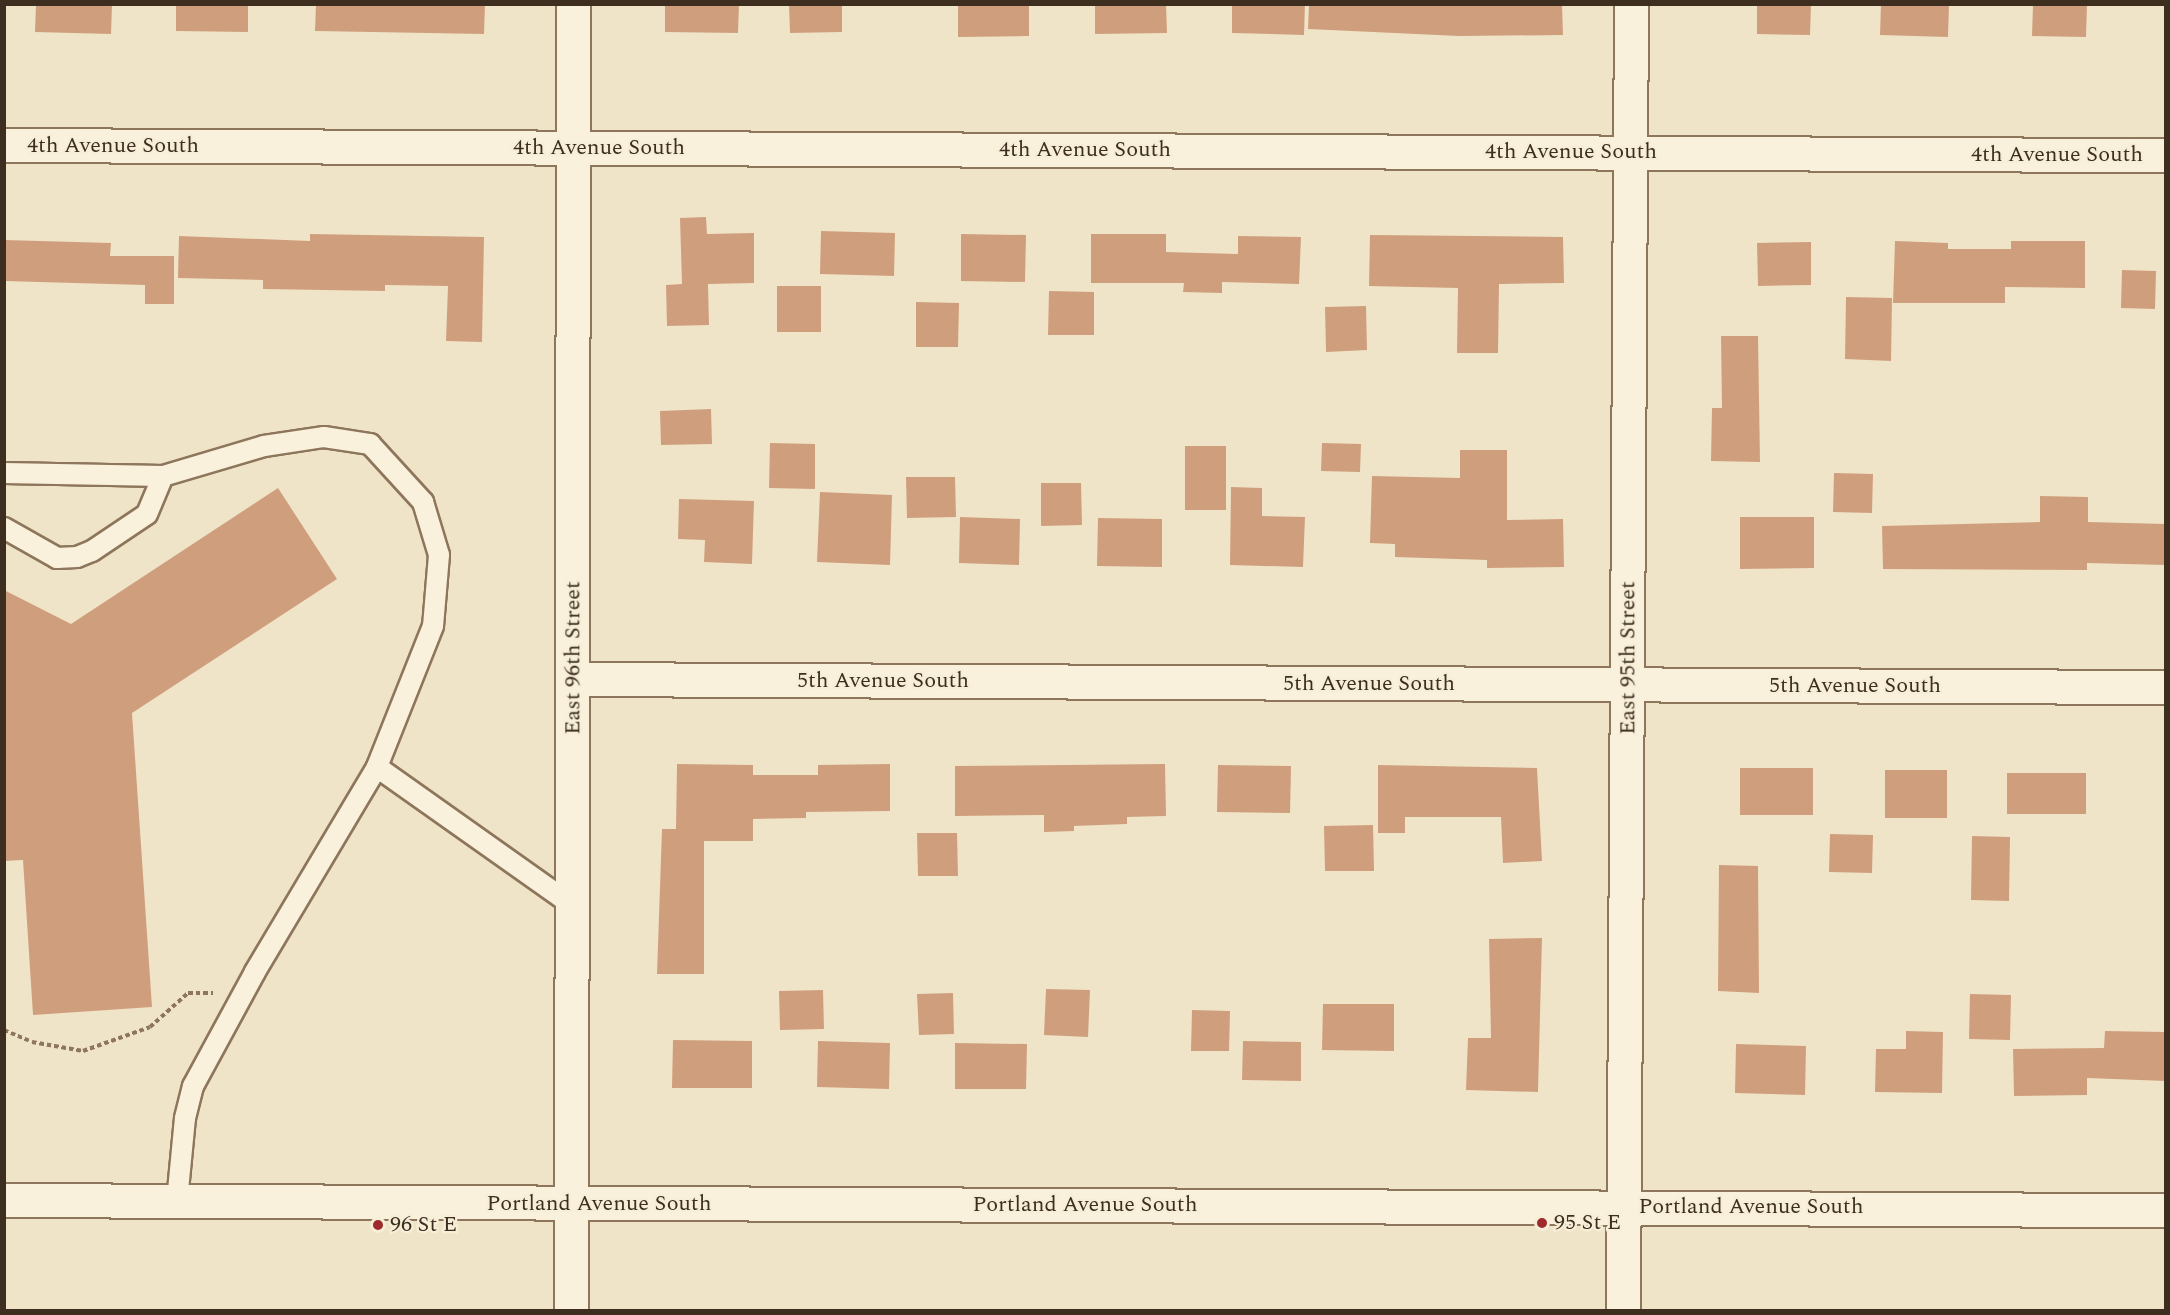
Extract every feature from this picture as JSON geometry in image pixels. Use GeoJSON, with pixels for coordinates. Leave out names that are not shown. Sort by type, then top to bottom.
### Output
{"type":"FeatureCollection","features":[{"type":"Feature","properties":{"kind":"street","name":"East 96th Street"},"geometry":{"type":"LineString","coordinates":[[571,1311],[573,4]]}},
{"type":"Feature","properties":{"kind":"street","name":"East 95th Street"},"geometry":{"type":"LineString","coordinates":[[1623,1311],[1631,4]]}},
{"type":"Feature","properties":{"kind":"street","name":"4th Avenue South"},"geometry":{"type":"LineString","coordinates":[[4,146],[2166,155]]}},
{"type":"Feature","properties":{"kind":"street","name":"5th Avenue South"},"geometry":{"type":"LineString","coordinates":[[573,679],[2166,687]]}},
{"type":"Feature","properties":{"kind":"street","name":"Portland Avenue South"},"geometry":{"type":"LineString","coordinates":[[4,1200],[2166,1210]]}},
{"type":"Feature","properties":{"kind":"lane"},"geometry":{"type":"LineString","coordinates":[[4,473],[163,476],[264,446],[324,437],[370,444],[423,502],[439,555],[434,626],[377,767],[244,993],[193,1086],[185,1118],[177,1201]]}},
{"type":"Feature","properties":{"kind":"lane"},"geometry":{"type":"LineString","coordinates":[[4,528],[57,558],[77,557],[93,551],[147,514],[163,476]]}},
{"type":"Feature","properties":{"kind":"lane"},"geometry":{"type":"LineString","coordinates":[[377,767],[573,906]]}},
{"type":"Feature","properties":{"kind":"path"},"geometry":{"type":"LineString","coordinates":[[4,1030],[32,1042],[82,1051],[150,1027],[188,993],[244,993]]}},
{"type":"Feature","properties":{"kind":"building"},"geometry":{"type":"Polygon","coordinates":[[[36,4],[112,4],[111,34],[35,32],[36,4]]]}},
{"type":"Feature","properties":{"kind":"building"},"geometry":{"type":"Polygon","coordinates":[[[176,4],[248,4],[248,32],[176,31],[176,4]]]}},
{"type":"Feature","properties":{"kind":"building"},"geometry":{"type":"Polygon","coordinates":[[[316,4],[485,4],[484,34],[315,31],[316,4]]]}},
{"type":"Feature","properties":{"kind":"building"},"geometry":{"type":"Polygon","coordinates":[[[665,4],[739,4],[738,33],[665,32],[665,4]]]}},
{"type":"Feature","properties":{"kind":"building"},"geometry":{"type":"Polygon","coordinates":[[[789,4],[842,4],[842,32],[790,33],[789,4]]]}},
{"type":"Feature","properties":{"kind":"building"},"geometry":{"type":"Polygon","coordinates":[[[958,4],[1029,4],[1029,36],[958,37],[958,4]]]}},
{"type":"Feature","properties":{"kind":"building"},"geometry":{"type":"Polygon","coordinates":[[[1095,4],[1166,4],[1167,33],[1095,34],[1095,4]]]}},
{"type":"Feature","properties":{"kind":"building"},"geometry":{"type":"Polygon","coordinates":[[[1232,4],[1305,4],[1304,35],[1232,33],[1232,4]]]}},
{"type":"Feature","properties":{"kind":"building"},"geometry":{"type":"Polygon","coordinates":[[[1309,4],[1562,4],[1563,35],[1459,36],[1308,29],[1309,4]]]}},
{"type":"Feature","properties":{"kind":"building"},"geometry":{"type":"Polygon","coordinates":[[[1757,4],[1811,4],[1810,35],[1757,34],[1757,4]]]}},
{"type":"Feature","properties":{"kind":"building"},"geometry":{"type":"Polygon","coordinates":[[[1881,4],[1949,4],[1948,37],[1880,35],[1881,4]]]}},
{"type":"Feature","properties":{"kind":"building"},"geometry":{"type":"Polygon","coordinates":[[[2033,4],[2087,4],[2086,37],[2032,36],[2033,4]]]}},
{"type":"Feature","properties":{"kind":"building"},"geometry":{"type":"Polygon","coordinates":[[[706,217],[707,234],[754,233],[754,283],[708,284],[709,325],[667,326],[666,285],[682,284],[680,218],[706,217]]]}},
{"type":"Feature","properties":{"kind":"building"},"geometry":{"type":"Polygon","coordinates":[[[821,231],[895,233],[894,276],[820,274],[821,231]]]}},
{"type":"Feature","properties":{"kind":"building"},"geometry":{"type":"Polygon","coordinates":[[[310,234],[484,237],[482,342],[446,341],[448,286],[385,285],[385,291],[263,289],[263,280],[178,278],[179,236],[310,241],[310,234]]]}},
{"type":"Feature","properties":{"kind":"building"},"geometry":{"type":"Polygon","coordinates":[[[961,234],[1026,235],[1025,282],[961,281],[961,234]]]}},
{"type":"Feature","properties":{"kind":"building"},"geometry":{"type":"Polygon","coordinates":[[[1091,234],[1166,234],[1166,252],[1238,254],[1238,236],[1301,237],[1299,284],[1222,282],[1222,293],[1183,292],[1184,283],[1091,283],[1091,234]]]}},
{"type":"Feature","properties":{"kind":"building"},"geometry":{"type":"Polygon","coordinates":[[[1370,235],[1563,237],[1564,283],[1499,284],[1498,353],[1457,353],[1458,288],[1369,286],[1370,235]]]}},
{"type":"Feature","properties":{"kind":"building"},"geometry":{"type":"Polygon","coordinates":[[[4,240],[111,243],[110,256],[174,256],[174,304],[145,304],[145,285],[4,281],[4,240]]]}},
{"type":"Feature","properties":{"kind":"building"},"geometry":{"type":"Polygon","coordinates":[[[1895,241],[1948,243],[1948,249],[2011,249],[2011,241],[2085,241],[2085,288],[2005,287],[2005,303],[1893,303],[1895,241]]]}},
{"type":"Feature","properties":{"kind":"building"},"geometry":{"type":"Polygon","coordinates":[[[1811,242],[1811,285],[1758,286],[1757,243],[1811,242]]]}},
{"type":"Feature","properties":{"kind":"building"},"geometry":{"type":"Polygon","coordinates":[[[2122,270],[2156,271],[2155,309],[2121,308],[2122,270]]]}},
{"type":"Feature","properties":{"kind":"building"},"geometry":{"type":"Polygon","coordinates":[[[777,286],[821,286],[821,332],[777,332],[777,286]]]}},
{"type":"Feature","properties":{"kind":"building"},"geometry":{"type":"Polygon","coordinates":[[[1049,291],[1094,292],[1094,335],[1048,335],[1049,291]]]}},
{"type":"Feature","properties":{"kind":"building"},"geometry":{"type":"Polygon","coordinates":[[[1846,297],[1892,298],[1891,361],[1845,359],[1846,297]]]}},
{"type":"Feature","properties":{"kind":"building"},"geometry":{"type":"Polygon","coordinates":[[[916,302],[959,303],[958,347],[916,347],[916,302]]]}},
{"type":"Feature","properties":{"kind":"building"},"geometry":{"type":"Polygon","coordinates":[[[1366,306],[1367,350],[1326,352],[1325,307],[1366,306]]]}},
{"type":"Feature","properties":{"kind":"building"},"geometry":{"type":"Polygon","coordinates":[[[1721,336],[1758,336],[1760,462],[1711,461],[1712,408],[1722,408],[1721,336]]]}},
{"type":"Feature","properties":{"kind":"building"},"geometry":{"type":"Polygon","coordinates":[[[711,409],[712,444],[661,445],[660,411],[711,409]]]}},
{"type":"Feature","properties":{"kind":"building"},"geometry":{"type":"Polygon","coordinates":[[[770,443],[815,444],[815,489],[769,488],[770,443]]]}},
{"type":"Feature","properties":{"kind":"building"},"geometry":{"type":"Polygon","coordinates":[[[1322,443],[1361,444],[1360,472],[1321,471],[1322,443]]]}},
{"type":"Feature","properties":{"kind":"building"},"geometry":{"type":"Polygon","coordinates":[[[1185,446],[1226,446],[1226,510],[1185,510],[1185,446]]]}},
{"type":"Feature","properties":{"kind":"building"},"geometry":{"type":"Polygon","coordinates":[[[1460,450],[1507,450],[1507,520],[1563,519],[1564,567],[1487,568],[1487,560],[1395,557],[1395,544],[1370,543],[1372,476],[1460,478],[1460,450]]]}},
{"type":"Feature","properties":{"kind":"building"},"geometry":{"type":"Polygon","coordinates":[[[1834,473],[1873,474],[1872,513],[1833,512],[1834,473]]]}},
{"type":"Feature","properties":{"kind":"building"},"geometry":{"type":"Polygon","coordinates":[[[906,477],[955,477],[956,517],[907,518],[906,477]]]}},
{"type":"Feature","properties":{"kind":"building"},"geometry":{"type":"Polygon","coordinates":[[[1041,483],[1081,483],[1082,525],[1041,526],[1041,483]]]}},
{"type":"Feature","properties":{"kind":"building"},"geometry":{"type":"Polygon","coordinates":[[[1231,487],[1262,488],[1262,516],[1305,517],[1303,567],[1230,565],[1231,487]]]}},
{"type":"Feature","properties":{"kind":"building"},"geometry":{"type":"Polygon","coordinates":[[[278,488],[337,579],[132,713],[152,1007],[33,1015],[23,860],[4,861],[4,590],[71,624],[278,488]]]}},
{"type":"Feature","properties":{"kind":"building"},"geometry":{"type":"Polygon","coordinates":[[[820,492],[892,495],[890,565],[817,562],[820,492]]]}},
{"type":"Feature","properties":{"kind":"building"},"geometry":{"type":"Polygon","coordinates":[[[2040,496],[2088,497],[2088,522],[2166,524],[2166,565],[2087,563],[2087,570],[1883,569],[1882,526],[2040,522],[2040,496]]]}},
{"type":"Feature","properties":{"kind":"building"},"geometry":{"type":"Polygon","coordinates":[[[679,499],[754,501],[752,564],[704,562],[705,540],[678,539],[679,499]]]}},
{"type":"Feature","properties":{"kind":"building"},"geometry":{"type":"Polygon","coordinates":[[[960,517],[1020,519],[1019,565],[959,563],[960,517]]]}},
{"type":"Feature","properties":{"kind":"building"},"geometry":{"type":"Polygon","coordinates":[[[1740,517],[1814,517],[1814,568],[1740,569],[1740,517]]]}},
{"type":"Feature","properties":{"kind":"building"},"geometry":{"type":"Polygon","coordinates":[[[1098,518],[1162,519],[1162,567],[1097,566],[1098,518]]]}},
{"type":"Feature","properties":{"kind":"building"},"geometry":{"type":"Polygon","coordinates":[[[677,764],[753,765],[753,775],[818,775],[818,765],[890,764],[890,811],[806,812],[806,818],[753,819],[753,841],[704,841],[704,974],[657,974],[662,829],[676,829],[677,764]]]}},
{"type":"Feature","properties":{"kind":"building"},"geometry":{"type":"Polygon","coordinates":[[[1165,764],[1166,816],[1127,817],[1127,824],[1074,826],[1074,831],[1044,832],[1044,815],[955,816],[955,766],[1165,764]]]}},
{"type":"Feature","properties":{"kind":"building"},"geometry":{"type":"Polygon","coordinates":[[[1218,765],[1291,766],[1290,813],[1217,812],[1218,765]]]}},
{"type":"Feature","properties":{"kind":"building"},"geometry":{"type":"Polygon","coordinates":[[[1378,765],[1537,768],[1542,861],[1503,863],[1501,817],[1405,817],[1405,833],[1378,833],[1378,765]]]}},
{"type":"Feature","properties":{"kind":"building"},"geometry":{"type":"Polygon","coordinates":[[[1740,768],[1813,768],[1813,815],[1740,815],[1740,768]]]}},
{"type":"Feature","properties":{"kind":"building"},"geometry":{"type":"Polygon","coordinates":[[[1885,770],[1947,770],[1947,818],[1885,818],[1885,770]]]}},
{"type":"Feature","properties":{"kind":"building"},"geometry":{"type":"Polygon","coordinates":[[[2007,773],[2086,773],[2086,814],[2007,814],[2007,773]]]}},
{"type":"Feature","properties":{"kind":"building"},"geometry":{"type":"Polygon","coordinates":[[[1373,825],[1374,871],[1325,871],[1324,826],[1373,825]]]}},
{"type":"Feature","properties":{"kind":"building"},"geometry":{"type":"Polygon","coordinates":[[[917,833],[957,833],[958,876],[918,876],[917,833]]]}},
{"type":"Feature","properties":{"kind":"building"},"geometry":{"type":"Polygon","coordinates":[[[1830,834],[1873,835],[1872,873],[1829,872],[1830,834]]]}},
{"type":"Feature","properties":{"kind":"building"},"geometry":{"type":"Polygon","coordinates":[[[1972,836],[2010,837],[2009,901],[1971,900],[1972,836]]]}},
{"type":"Feature","properties":{"kind":"building"},"geometry":{"type":"Polygon","coordinates":[[[1719,865],[1758,866],[1759,993],[1718,991],[1719,865]]]}},
{"type":"Feature","properties":{"kind":"building"},"geometry":{"type":"Polygon","coordinates":[[[1542,938],[1538,1092],[1466,1090],[1468,1038],[1491,1038],[1489,939],[1542,938]]]}},
{"type":"Feature","properties":{"kind":"building"},"geometry":{"type":"Polygon","coordinates":[[[1046,989],[1090,990],[1088,1037],[1044,1035],[1046,989]]]}},
{"type":"Feature","properties":{"kind":"building"},"geometry":{"type":"Polygon","coordinates":[[[823,990],[824,1029],[780,1030],[779,991],[823,990]]]}},
{"type":"Feature","properties":{"kind":"building"},"geometry":{"type":"Polygon","coordinates":[[[953,993],[954,1034],[919,1035],[917,994],[953,993]]]}},
{"type":"Feature","properties":{"kind":"building"},"geometry":{"type":"Polygon","coordinates":[[[1970,994],[2011,995],[2010,1040],[1969,1039],[1970,994]]]}},
{"type":"Feature","properties":{"kind":"building"},"geometry":{"type":"Polygon","coordinates":[[[1323,1004],[1394,1004],[1394,1051],[1322,1050],[1323,1004]]]}},
{"type":"Feature","properties":{"kind":"building"},"geometry":{"type":"Polygon","coordinates":[[[1192,1010],[1230,1011],[1229,1051],[1191,1051],[1192,1010]]]}},
{"type":"Feature","properties":{"kind":"building"},"geometry":{"type":"Polygon","coordinates":[[[1906,1031],[1943,1032],[1942,1093],[1875,1092],[1876,1049],[1906,1049],[1906,1031]]]}},
{"type":"Feature","properties":{"kind":"building"},"geometry":{"type":"Polygon","coordinates":[[[2105,1031],[2166,1032],[2166,1081],[2087,1078],[2087,1095],[2014,1096],[2013,1049],[2104,1048],[2105,1031]]]}},
{"type":"Feature","properties":{"kind":"building"},"geometry":{"type":"Polygon","coordinates":[[[673,1040],[752,1041],[752,1088],[672,1088],[673,1040]]]}},
{"type":"Feature","properties":{"kind":"building"},"geometry":{"type":"Polygon","coordinates":[[[818,1041],[890,1043],[889,1089],[817,1087],[818,1041]]]}},
{"type":"Feature","properties":{"kind":"building"},"geometry":{"type":"Polygon","coordinates":[[[1243,1041],[1301,1042],[1301,1081],[1242,1080],[1243,1041]]]}},
{"type":"Feature","properties":{"kind":"building"},"geometry":{"type":"Polygon","coordinates":[[[955,1043],[1027,1044],[1026,1089],[955,1089],[955,1043]]]}},
{"type":"Feature","properties":{"kind":"building"},"geometry":{"type":"Polygon","coordinates":[[[1736,1044],[1806,1046],[1805,1095],[1735,1093],[1736,1044]]]}},
{"type":"Feature","properties":{"kind":"place","name":"95 St E"},"geometry":{"type":"Point","coordinates":[1542,1223]}},
{"type":"Feature","properties":{"kind":"place","name":"96 St E"},"geometry":{"type":"Point","coordinates":[378,1225]}}]}
